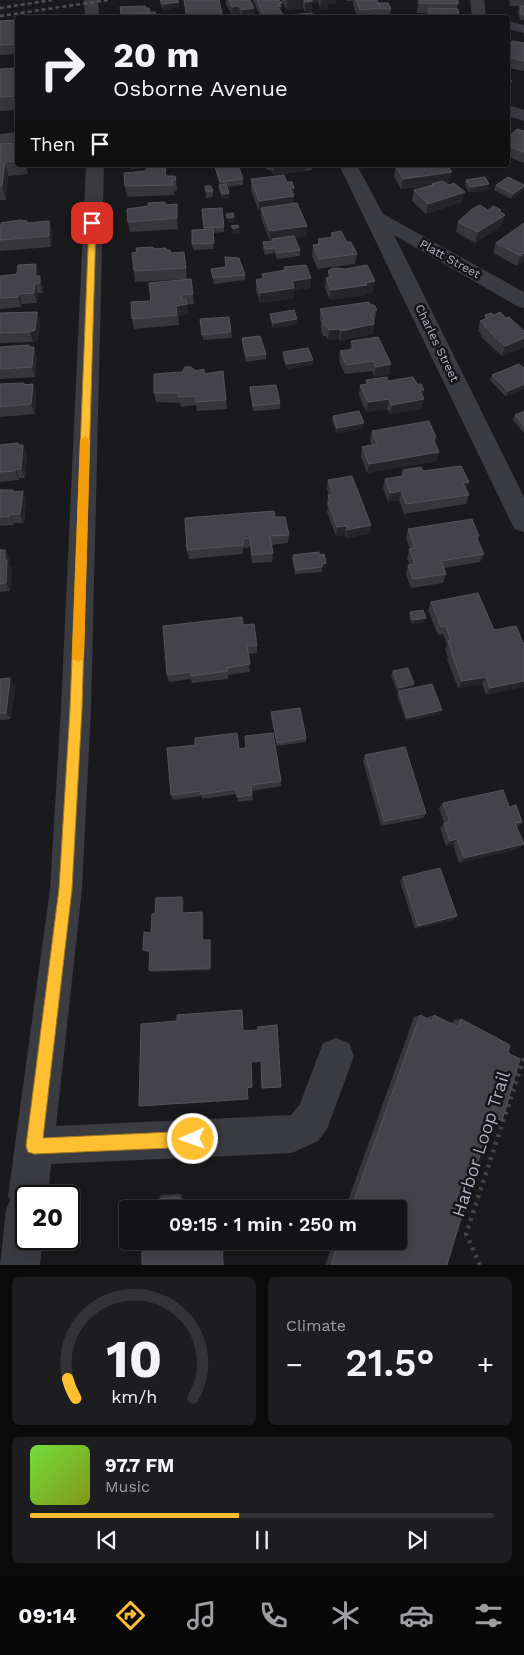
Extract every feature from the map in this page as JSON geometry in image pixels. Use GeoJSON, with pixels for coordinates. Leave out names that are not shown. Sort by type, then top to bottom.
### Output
{"type":"FeatureCollection","features":[{"type":"Feature","properties":{"kind":"street"},"geometry":{"type":"LineString","coordinates":[[91,0],[92,15]]}},
{"type":"Feature","properties":{"kind":"street"},"geometry":{"type":"LineString","coordinates":[[477,0],[479,15]]}},
{"type":"Feature","properties":{"kind":"street"},"geometry":{"type":"LineString","coordinates":[[510,26],[524,28]]}},
{"type":"Feature","properties":{"kind":"street"},"geometry":{"type":"LineString","coordinates":[[510,111],[524,116]]}},
{"type":"Feature","properties":{"kind":"street"},"geometry":{"type":"LineString","coordinates":[[0,139],[15,137]]}},
{"type":"Feature","properties":{"kind":"street"},"geometry":{"type":"LineString","coordinates":[[29,1185],[66,880],[76,709],[94,167]]}},
{"type":"Feature","properties":{"kind":"street","name":"Charles Street"},"geometry":{"type":"LineString","coordinates":[[349,167],[376,217],[524,522]]}},
{"type":"Feature","properties":{"kind":"street","name":"Platt Street"},"geometry":{"type":"LineString","coordinates":[[376,217],[524,300]]}},
{"type":"Feature","properties":{"kind":"street"},"geometry":{"type":"LineString","coordinates":[[34,1146],[292,1134],[305,1128],[314,1116],[336,1056]]}},
{"type":"Feature","properties":{"kind":"street"},"geometry":{"type":"LineString","coordinates":[[20,1265],[22,1250]]}},
{"type":"Feature","properties":{"kind":"path","name":"Harbor Loop Trail"},"geometry":{"type":"LineString","coordinates":[[480,1265],[466,1234],[524,1058]]}},
{"type":"Feature","properties":{"kind":"building"},"geometry":{"type":"Polygon","coordinates":[[[160,0],[177,0],[179,2],[163,4],[160,0]]]}},
{"type":"Feature","properties":{"kind":"building"},"geometry":{"type":"Polygon","coordinates":[[[184,0],[219,0],[222,15],[186,15],[184,0]]]}},
{"type":"Feature","properties":{"kind":"building"},"geometry":{"type":"Polygon","coordinates":[[[229,0],[250,0],[254,8],[242,10],[239,6],[232,7],[229,0]]]}},
{"type":"Feature","properties":{"kind":"building"},"geometry":{"type":"Polygon","coordinates":[[[257,0],[279,0],[282,3],[278,7],[283,15],[264,15],[257,0]]]}},
{"type":"Feature","properties":{"kind":"building"},"geometry":{"type":"Polygon","coordinates":[[[356,0],[377,0],[381,8],[360,10],[356,0]]]}},
{"type":"Feature","properties":{"kind":"building"},"geometry":{"type":"Polygon","coordinates":[[[419,0],[458,0],[458,4],[419,3],[419,0]]]}},
{"type":"Feature","properties":{"kind":"building"},"geometry":{"type":"Polygon","coordinates":[[[378,3],[388,3],[391,9],[381,9],[378,3]]]}},
{"type":"Feature","properties":{"kind":"building"},"geometry":{"type":"Polygon","coordinates":[[[145,6],[149,8],[150,13],[121,14],[120,7],[145,6]]]}},
{"type":"Feature","properties":{"kind":"building"},"geometry":{"type":"Polygon","coordinates":[[[520,6],[524,6],[524,15],[521,15],[520,6]]]}},
{"type":"Feature","properties":{"kind":"building"},"geometry":{"type":"Polygon","coordinates":[[[428,8],[458,9],[459,15],[430,15],[428,8]]]}},
{"type":"Feature","properties":{"kind":"building"},"geometry":{"type":"Polygon","coordinates":[[[155,12],[156,15],[119,15],[155,12]]]}},
{"type":"Feature","properties":{"kind":"building"},"geometry":{"type":"Polygon","coordinates":[[[312,13],[313,15],[289,15],[312,13]]]}},
{"type":"Feature","properties":{"kind":"building"},"geometry":{"type":"Polygon","coordinates":[[[15,20],[15,44],[0,45],[0,21],[15,20]]]}},
{"type":"Feature","properties":{"kind":"building"},"geometry":{"type":"Polygon","coordinates":[[[512,41],[524,43],[524,61],[510,58],[510,44],[512,41]]]}},
{"type":"Feature","properties":{"kind":"building"},"geometry":{"type":"Polygon","coordinates":[[[15,68],[15,96],[0,97],[0,69],[15,68]]]}},
{"type":"Feature","properties":{"kind":"building"},"geometry":{"type":"Polygon","coordinates":[[[517,129],[524,131],[524,152],[510,147],[510,135],[517,129]]]}},
{"type":"Feature","properties":{"kind":"building"},"geometry":{"type":"Polygon","coordinates":[[[15,143],[15,161],[5,162],[2,186],[0,186],[0,144],[15,143]]]}},
{"type":"Feature","properties":{"kind":"building"},"geometry":{"type":"Polygon","coordinates":[[[165,167],[166,176],[175,176],[176,180],[172,180],[173,185],[125,186],[124,173],[146,171],[146,169],[165,167]]]}},
{"type":"Feature","properties":{"kind":"building"},"geometry":{"type":"Polygon","coordinates":[[[215,167],[239,167],[243,179],[220,182],[215,167]]]}},
{"type":"Feature","properties":{"kind":"building"},"geometry":{"type":"Polygon","coordinates":[[[397,167],[448,167],[452,172],[403,179],[397,167]]]}},
{"type":"Feature","properties":{"kind":"building"},"geometry":{"type":"Polygon","coordinates":[[[284,175],[287,182],[292,182],[294,188],[290,188],[294,196],[259,201],[251,179],[284,175]]]}},
{"type":"Feature","properties":{"kind":"building"},"geometry":{"type":"Polygon","coordinates":[[[485,177],[489,184],[471,187],[466,180],[485,177]]]}},
{"type":"Feature","properties":{"kind":"building"},"geometry":{"type":"Polygon","coordinates":[[[508,177],[524,186],[513,194],[496,185],[508,177]]]}},
{"type":"Feature","properties":{"kind":"building"},"geometry":{"type":"Polygon","coordinates":[[[442,181],[449,185],[454,183],[465,192],[428,204],[414,190],[434,185],[432,184],[442,181]]]}},
{"type":"Feature","properties":{"kind":"building"},"geometry":{"type":"Polygon","coordinates":[[[226,184],[229,193],[223,194],[219,185],[226,184]]]}},
{"type":"Feature","properties":{"kind":"building"},"geometry":{"type":"Polygon","coordinates":[[[205,186],[211,186],[213,191],[206,192],[205,186]]]}},
{"type":"Feature","properties":{"kind":"building"},"geometry":{"type":"Polygon","coordinates":[[[165,202],[165,205],[177,204],[177,218],[128,222],[127,209],[149,206],[148,203],[165,202]]]}},
{"type":"Feature","properties":{"kind":"building"},"geometry":{"type":"Polygon","coordinates":[[[297,203],[307,226],[270,231],[261,208],[297,203]]]}},
{"type":"Feature","properties":{"kind":"building"},"geometry":{"type":"Polygon","coordinates":[[[480,205],[488,210],[493,206],[501,210],[499,211],[505,215],[478,232],[458,222],[472,209],[480,205]]]}},
{"type":"Feature","properties":{"kind":"building"},"geometry":{"type":"Polygon","coordinates":[[[222,208],[224,227],[204,228],[202,209],[222,208]]]}},
{"type":"Feature","properties":{"kind":"building"},"geometry":{"type":"Polygon","coordinates":[[[233,213],[234,217],[227,218],[226,214],[233,213]]]}},
{"type":"Feature","properties":{"kind":"building"},"geometry":{"type":"Polygon","coordinates":[[[20,220],[27,221],[27,223],[49,221],[49,236],[0,240],[1,223],[20,220]]]}},
{"type":"Feature","properties":{"kind":"building"},"geometry":{"type":"Polygon","coordinates":[[[524,223],[524,253],[521,256],[496,243],[524,223]]]}},
{"type":"Feature","properties":{"kind":"building"},"geometry":{"type":"Polygon","coordinates":[[[238,225],[239,227],[233,229],[231,226],[238,225]]]}},
{"type":"Feature","properties":{"kind":"building"},"geometry":{"type":"Polygon","coordinates":[[[213,229],[214,243],[192,244],[192,230],[213,229]]]}},
{"type":"Feature","properties":{"kind":"building"},"geometry":{"type":"Polygon","coordinates":[[[341,231],[347,242],[351,242],[357,254],[319,259],[313,245],[320,244],[318,239],[333,237],[331,233],[341,231]]]}},
{"type":"Feature","properties":{"kind":"building"},"geometry":{"type":"Polygon","coordinates":[[[294,236],[300,250],[277,253],[275,248],[265,249],[263,242],[294,236]]]}},
{"type":"Feature","properties":{"kind":"building"},"geometry":{"type":"Polygon","coordinates":[[[153,247],[154,249],[166,248],[171,253],[184,252],[186,268],[134,271],[132,253],[137,252],[136,248],[153,247]]]}},
{"type":"Feature","properties":{"kind":"building"},"geometry":{"type":"Polygon","coordinates":[[[225,257],[239,258],[245,275],[213,278],[211,269],[226,267],[225,257]]]}},
{"type":"Feature","properties":{"kind":"building"},"geometry":{"type":"Polygon","coordinates":[[[36,264],[35,276],[40,276],[40,283],[35,283],[34,293],[19,294],[18,297],[0,298],[0,276],[17,274],[18,265],[36,264]]]}},
{"type":"Feature","properties":{"kind":"building"},"geometry":{"type":"Polygon","coordinates":[[[306,265],[311,278],[292,281],[294,288],[260,293],[256,280],[264,278],[262,274],[286,270],[284,267],[306,265]]]}},
{"type":"Feature","properties":{"kind":"building"},"geometry":{"type":"Polygon","coordinates":[[[367,265],[375,281],[366,283],[367,285],[331,290],[326,278],[331,277],[328,271],[333,268],[345,269],[367,265]]]}},
{"type":"Feature","properties":{"kind":"building"},"geometry":{"type":"Polygon","coordinates":[[[191,279],[193,294],[182,295],[182,300],[186,300],[187,304],[176,306],[177,315],[132,319],[131,302],[151,301],[149,283],[191,279]]]}},
{"type":"Feature","properties":{"kind":"building"},"geometry":{"type":"Polygon","coordinates":[[[369,302],[377,310],[373,311],[374,314],[370,314],[373,316],[374,324],[341,331],[340,329],[329,330],[327,326],[324,326],[322,320],[325,320],[320,309],[369,302]]]}},
{"type":"Feature","properties":{"kind":"building"},"geometry":{"type":"Polygon","coordinates":[[[294,310],[297,319],[273,323],[270,314],[294,310]]]}},
{"type":"Feature","properties":{"kind":"building"},"geometry":{"type":"Polygon","coordinates":[[[37,312],[35,330],[30,332],[0,333],[0,313],[37,312]]]}},
{"type":"Feature","properties":{"kind":"building"},"geometry":{"type":"Polygon","coordinates":[[[500,312],[506,318],[509,317],[524,331],[524,338],[505,346],[480,321],[488,318],[485,315],[491,313],[494,315],[500,312]]]}},
{"type":"Feature","properties":{"kind":"building"},"geometry":{"type":"Polygon","coordinates":[[[229,317],[231,332],[202,335],[200,319],[229,317]]]}},
{"type":"Feature","properties":{"kind":"building"},"geometry":{"type":"Polygon","coordinates":[[[260,336],[266,354],[246,356],[242,338],[260,336]]]}},
{"type":"Feature","properties":{"kind":"building"},"geometry":{"type":"Polygon","coordinates":[[[378,337],[391,364],[376,367],[373,361],[346,365],[340,351],[354,349],[351,341],[378,337]]]}},
{"type":"Feature","properties":{"kind":"building"},"geometry":{"type":"Polygon","coordinates":[[[29,345],[29,347],[34,347],[32,367],[0,369],[0,347],[29,345]]]}},
{"type":"Feature","properties":{"kind":"building"},"geometry":{"type":"Polygon","coordinates":[[[308,348],[313,360],[287,364],[283,352],[308,348]]]}},
{"type":"Feature","properties":{"kind":"building"},"geometry":{"type":"Polygon","coordinates":[[[519,364],[524,368],[524,384],[508,391],[492,375],[519,364]]]}},
{"type":"Feature","properties":{"kind":"building"},"geometry":{"type":"Polygon","coordinates":[[[185,367],[191,367],[196,371],[204,369],[204,374],[223,371],[226,400],[196,402],[195,396],[179,397],[179,393],[154,393],[154,374],[182,372],[185,367]]]}},
{"type":"Feature","properties":{"kind":"building"},"geometry":{"type":"Polygon","coordinates":[[[387,377],[388,381],[413,377],[417,384],[421,384],[424,390],[420,390],[424,399],[392,405],[389,399],[368,402],[360,385],[368,384],[366,380],[387,377]]]}},
{"type":"Feature","properties":{"kind":"building"},"geometry":{"type":"Polygon","coordinates":[[[24,383],[24,385],[33,384],[31,404],[0,407],[0,384],[24,383]]]}},
{"type":"Feature","properties":{"kind":"building"},"geometry":{"type":"Polygon","coordinates":[[[276,385],[280,403],[253,406],[250,387],[276,385]]]}},
{"type":"Feature","properties":{"kind":"building"},"geometry":{"type":"Polygon","coordinates":[[[359,411],[364,423],[337,428],[333,416],[359,411]]]}},
{"type":"Feature","properties":{"kind":"building"},"geometry":{"type":"Polygon","coordinates":[[[524,411],[524,426],[515,415],[524,411]]]}},
{"type":"Feature","properties":{"kind":"building"},"geometry":{"type":"Polygon","coordinates":[[[429,421],[436,437],[433,438],[439,452],[369,464],[362,447],[377,444],[372,431],[429,421]]]}},
{"type":"Feature","properties":{"kind":"building"},"geometry":{"type":"Polygon","coordinates":[[[18,443],[18,445],[23,445],[21,469],[0,472],[0,445],[18,443]]]}},
{"type":"Feature","properties":{"kind":"building"},"geometry":{"type":"Polygon","coordinates":[[[461,466],[469,482],[463,483],[469,495],[406,504],[401,491],[390,493],[385,479],[403,476],[403,470],[421,467],[423,471],[461,466]]]}},
{"type":"Feature","properties":{"kind":"building"},"geometry":{"type":"Polygon","coordinates":[[[352,476],[371,525],[347,530],[346,526],[337,527],[328,503],[330,502],[328,495],[333,494],[328,480],[352,476]]]}},
{"type":"Feature","properties":{"kind":"building"},"geometry":{"type":"Polygon","coordinates":[[[0,490],[23,491],[20,514],[0,517],[0,490]]]}},
{"type":"Feature","properties":{"kind":"building"},"geometry":{"type":"Polygon","coordinates":[[[274,511],[275,517],[285,517],[289,535],[270,536],[273,553],[252,555],[250,538],[243,539],[243,545],[187,550],[185,518],[274,511]]]}},
{"type":"Feature","properties":{"kind":"building"},"geometry":{"type":"Polygon","coordinates":[[[472,519],[479,536],[476,536],[484,554],[441,561],[446,574],[413,579],[408,565],[415,564],[409,549],[415,548],[408,529],[472,519]]]}},
{"type":"Feature","properties":{"kind":"building"},"geometry":{"type":"Polygon","coordinates":[[[0,550],[5,550],[5,560],[7,560],[6,583],[0,584],[0,550]]]}},
{"type":"Feature","properties":{"kind":"building"},"geometry":{"type":"Polygon","coordinates":[[[319,552],[319,555],[324,554],[326,563],[322,564],[322,567],[296,570],[293,555],[319,552]]]}},
{"type":"Feature","properties":{"kind":"building"},"geometry":{"type":"Polygon","coordinates":[[[478,593],[494,630],[516,626],[524,645],[524,681],[490,688],[486,677],[462,681],[451,652],[448,641],[451,641],[446,626],[441,627],[431,602],[478,593]]]}},
{"type":"Feature","properties":{"kind":"building"},"geometry":{"type":"Polygon","coordinates":[[[423,610],[426,618],[413,620],[410,612],[423,610]]]}},
{"type":"Feature","properties":{"kind":"building"},"geometry":{"type":"Polygon","coordinates":[[[242,617],[243,625],[254,624],[257,646],[247,646],[250,664],[227,668],[228,671],[191,676],[191,672],[167,675],[163,626],[242,617]]]}},
{"type":"Feature","properties":{"kind":"building"},"geometry":{"type":"Polygon","coordinates":[[[408,668],[414,684],[399,688],[393,671],[408,668]]]}},
{"type":"Feature","properties":{"kind":"building"},"geometry":{"type":"Polygon","coordinates":[[[10,678],[6,713],[0,713],[0,679],[10,678]]]}},
{"type":"Feature","properties":{"kind":"building"},"geometry":{"type":"Polygon","coordinates":[[[432,684],[442,710],[407,718],[399,691],[432,684]]]}},
{"type":"Feature","properties":{"kind":"building"},"geometry":{"type":"Polygon","coordinates":[[[300,708],[306,738],[277,743],[271,712],[300,708]]]}},
{"type":"Feature","properties":{"kind":"building"},"geometry":{"type":"Polygon","coordinates":[[[237,733],[239,749],[246,748],[245,736],[273,733],[281,781],[251,785],[252,795],[237,797],[236,789],[201,794],[200,791],[171,795],[167,748],[195,745],[195,738],[237,733]]]}},
{"type":"Feature","properties":{"kind":"building"},"geometry":{"type":"Polygon","coordinates":[[[405,747],[426,813],[384,821],[365,755],[405,747]]]}},
{"type":"Feature","properties":{"kind":"building"},"geometry":{"type":"Polygon","coordinates":[[[503,790],[509,807],[516,805],[522,822],[515,823],[524,844],[464,858],[457,839],[450,841],[444,823],[450,822],[443,803],[503,790]]]}},
{"type":"Feature","properties":{"kind":"building"},"geometry":{"type":"Polygon","coordinates":[[[440,868],[457,916],[418,926],[403,877],[440,868]]]}},
{"type":"Feature","properties":{"kind":"building"},"geometry":{"type":"Polygon","coordinates":[[[182,897],[182,913],[202,912],[202,940],[210,940],[210,968],[149,970],[150,950],[143,950],[144,932],[151,933],[152,914],[155,914],[156,898],[182,897]]]}},
{"type":"Feature","properties":{"kind":"building"},"geometry":{"type":"Polygon","coordinates":[[[242,1010],[243,1031],[258,1030],[258,1027],[277,1025],[281,1087],[262,1088],[261,1061],[251,1062],[252,1087],[247,1088],[248,1099],[139,1106],[141,1024],[177,1021],[177,1015],[242,1010]]]}},
{"type":"Feature","properties":{"kind":"building"},"geometry":{"type":"Polygon","coordinates":[[[420,1015],[432,1021],[434,1015],[458,1027],[461,1019],[510,1045],[508,1053],[520,1059],[502,1121],[492,1115],[447,1265],[331,1265],[336,1250],[407,1250],[407,1200],[354,1200],[420,1015]]]}},
{"type":"Feature","properties":{"kind":"building"},"geometry":{"type":"Polygon","coordinates":[[[180,1197],[180,1200],[159,1200],[180,1197]]]}},
{"type":"Feature","properties":{"kind":"building"},"geometry":{"type":"Polygon","coordinates":[[[142,1250],[222,1250],[223,1265],[142,1265],[142,1250]]]}},
{"type":"Feature","properties":{"kind":"railway"},"geometry":{"type":"LineString","coordinates":[[0,8],[52,0]]}},
{"type":"Feature","properties":{"kind":"railway"},"geometry":{"type":"LineString","coordinates":[[0,16],[108,0]]}},
{"type":"Feature","properties":{"kind":"slow traffic"},"geometry":{"type":"LineString","coordinates":[[78,657],[85,440]]}},
{"type":"Feature","properties":{"kind":"route"},"geometry":{"type":"LineString","coordinates":[[92,223],[76,709],[66,889],[34,1146],[193,1139]]}}]}
